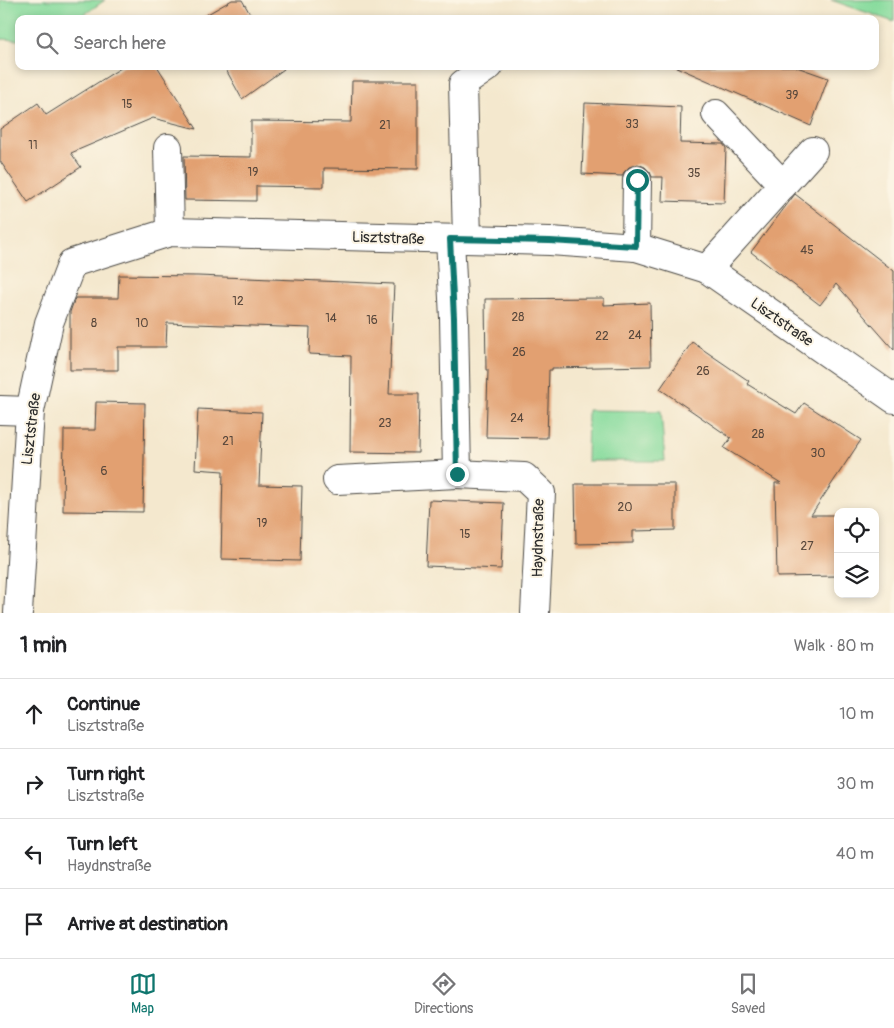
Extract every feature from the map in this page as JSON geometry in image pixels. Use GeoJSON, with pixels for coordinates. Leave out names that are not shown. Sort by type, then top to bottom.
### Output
{"type":"FeatureCollection","features":[{"type":"Feature","properties":{"kind":"street"},"geometry":{"type":"LineString","coordinates":[[457,474],[454,318],[463,84],[483,70]]}},
{"type":"Feature","properties":{"kind":"street"},"geometry":{"type":"LineString","coordinates":[[716,114],[782,185]]}},
{"type":"Feature","properties":{"kind":"street"},"geometry":{"type":"LineString","coordinates":[[168,148],[170,232]]}},
{"type":"Feature","properties":{"kind":"street"},"geometry":{"type":"LineString","coordinates":[[707,269],[813,152]]}},
{"type":"Feature","properties":{"kind":"street"},"geometry":{"type":"LineString","coordinates":[[636,246],[637,180]]}},
{"type":"Feature","properties":{"kind":"street","name":"Lisztstraße"},"geometry":{"type":"LineString","coordinates":[[18,613],[30,411],[50,323],[72,263],[170,232],[550,241],[636,246],[707,269],[894,399]]}},
{"type":"Feature","properties":{"kind":"street"},"geometry":{"type":"LineString","coordinates":[[0,410],[30,411]]}},
{"type":"Feature","properties":{"kind":"street","name":"Haydnstraße"},"geometry":{"type":"LineString","coordinates":[[338,480],[457,474],[524,477],[540,493],[535,613]]}},
{"type":"Feature","properties":{"kind":"green space"},"geometry":{"type":"Polygon","coordinates":[[[0,0],[105,0],[84,15],[15,15],[15,40],[0,39],[0,0]]]}},
{"type":"Feature","properties":{"kind":"green space"},"geometry":{"type":"Polygon","coordinates":[[[831,0],[894,0],[894,22],[879,17],[879,15],[874,15],[831,0]]]}},
{"type":"Feature","properties":{"kind":"green space"},"geometry":{"type":"Polygon","coordinates":[[[588,410],[661,411],[665,461],[587,461],[588,410]]]}},
{"type":"Feature","properties":{"kind":"building"},"geometry":{"type":"Polygon","coordinates":[[[232,0],[242,0],[251,15],[206,15],[232,0]]]}},
{"type":"Feature","properties":{"kind":"building"},"geometry":{"type":"Polygon","coordinates":[[[118,70],[160,70],[197,129],[153,118],[71,153],[81,167],[28,202],[0,161],[0,129],[38,103],[46,115],[118,70]]]}},
{"type":"Feature","properties":{"kind":"building"},"geometry":{"type":"Polygon","coordinates":[[[226,70],[283,70],[242,99],[226,70]]]}},
{"type":"Feature","properties":{"kind":"building"},"geometry":{"type":"Polygon","coordinates":[[[683,70],[805,70],[828,78],[811,126],[683,70]]]}},
{"type":"Feature","properties":{"kind":"building"},"geometry":{"type":"Polygon","coordinates":[[[352,81],[418,81],[418,169],[324,168],[324,187],[256,186],[256,201],[185,200],[184,156],[251,157],[251,121],[351,122],[352,81]]]}},
{"type":"Feature","properties":{"kind":"building"},"geometry":{"type":"Polygon","coordinates":[[[585,103],[681,107],[680,143],[723,144],[726,148],[724,203],[662,201],[663,177],[652,177],[645,167],[638,164],[629,167],[622,176],[582,174],[585,103]]]}},
{"type":"Feature","properties":{"kind":"building"},"geometry":{"type":"Polygon","coordinates":[[[795,194],[894,271],[894,350],[836,284],[820,305],[751,252],[795,194]]]}},
{"type":"Feature","properties":{"kind":"building"},"geometry":{"type":"Polygon","coordinates":[[[119,275],[198,276],[394,284],[389,394],[419,394],[418,453],[350,452],[351,356],[309,354],[310,328],[167,323],[166,347],[118,347],[118,370],[70,370],[70,312],[75,298],[118,298],[119,275]]]}},
{"type":"Feature","properties":{"kind":"building"},"geometry":{"type":"Polygon","coordinates":[[[604,298],[604,305],[650,303],[651,366],[552,368],[552,370],[549,370],[547,438],[486,437],[488,370],[486,370],[485,299],[604,298]]]}},
{"type":"Feature","properties":{"kind":"building"},"geometry":{"type":"Polygon","coordinates":[[[692,342],[749,381],[747,384],[796,414],[804,403],[861,440],[811,515],[834,515],[834,576],[777,577],[775,483],[781,483],[724,448],[731,438],[660,389],[692,342]]]}},
{"type":"Feature","properties":{"kind":"building"},"geometry":{"type":"Polygon","coordinates":[[[96,402],[145,403],[143,512],[63,511],[64,430],[95,430],[96,402]]]}},
{"type":"Feature","properties":{"kind":"building"},"geometry":{"type":"Polygon","coordinates":[[[198,409],[262,412],[259,485],[302,486],[300,561],[221,559],[223,471],[195,469],[198,409]]]}},
{"type":"Feature","properties":{"kind":"building"},"geometry":{"type":"Polygon","coordinates":[[[575,484],[675,484],[675,530],[633,531],[633,543],[576,544],[575,484]]]}},
{"type":"Feature","properties":{"kind":"building"},"geometry":{"type":"Polygon","coordinates":[[[429,500],[504,503],[501,569],[426,566],[429,500]]]}},
{"type":"Feature","properties":{"kind":"route"},"geometry":{"type":"LineString","coordinates":[[457,474],[454,318],[450,239],[550,241],[636,246],[637,180]]}}]}
